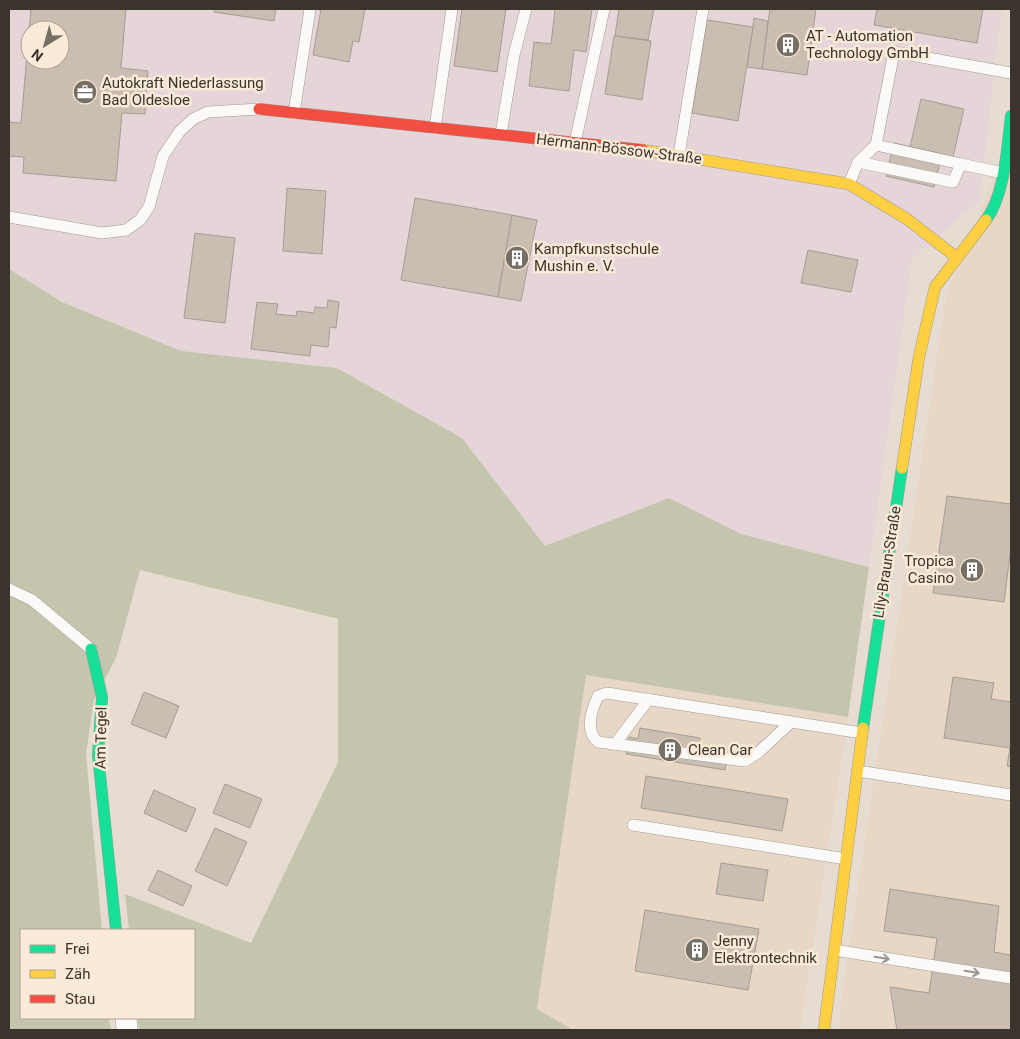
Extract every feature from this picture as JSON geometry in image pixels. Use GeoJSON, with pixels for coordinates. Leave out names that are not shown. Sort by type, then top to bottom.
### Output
{"type":"FeatureCollection","features":[{"type":"Feature","properties":{"kind":"street","name":"Hermann-Bössow-Straße"},"geometry":{"type":"LineString","coordinates":[[259,109],[678,155],[848,184],[907,219],[956,257]]}},
{"type":"Feature","properties":{"kind":"street","name":"Lily-Braun-Straße"},"geometry":{"type":"LineString","coordinates":[[824,1030],[862,733],[919,357],[935,287],[992,212],[1003,173],[1011,116]]}},
{"type":"Feature","properties":{"kind":"street","name":"Am Tegel"},"geometry":{"type":"LineString","coordinates":[[91,649],[102,697],[98,755],[116,929]]}},
{"type":"Feature","properties":{"kind":"lane"},"geometry":{"type":"LineString","coordinates":[[294,113],[310,9]]}},
{"type":"Feature","properties":{"kind":"lane"},"geometry":{"type":"LineString","coordinates":[[434,128],[452,9]]}},
{"type":"Feature","properties":{"kind":"lane"},"geometry":{"type":"LineString","coordinates":[[501,135],[514,55],[526,9]]}},
{"type":"Feature","properties":{"kind":"lane"},"geometry":{"type":"LineString","coordinates":[[575,143],[604,9]]}},
{"type":"Feature","properties":{"kind":"lane"},"geometry":{"type":"LineString","coordinates":[[678,155],[703,9]]}},
{"type":"Feature","properties":{"kind":"lane"},"geometry":{"type":"LineString","coordinates":[[848,184],[858,162],[876,145],[894,52],[1011,74]]}},
{"type":"Feature","properties":{"kind":"lane"},"geometry":{"type":"LineString","coordinates":[[9,217],[102,233],[126,230],[140,220],[149,207],[163,156],[186,125],[208,112],[259,109]]}},
{"type":"Feature","properties":{"kind":"lane"},"geometry":{"type":"LineString","coordinates":[[876,145],[1003,173]]}},
{"type":"Feature","properties":{"kind":"lane"},"geometry":{"type":"LineString","coordinates":[[858,162],[953,182],[961,164]]}},
{"type":"Feature","properties":{"kind":"lane","name":"Am Tegel"},"geometry":{"type":"LineString","coordinates":[[9,589],[32,600],[91,649]]}},
{"type":"Feature","properties":{"kind":"lane"},"geometry":{"type":"LineString","coordinates":[[791,722],[759,752],[745,762],[726,761],[598,742],[592,737],[590,730],[593,706],[598,696],[607,692],[862,733]]}},
{"type":"Feature","properties":{"kind":"lane"},"geometry":{"type":"LineString","coordinates":[[615,744],[649,699]]}},
{"type":"Feature","properties":{"kind":"lane"},"geometry":{"type":"LineString","coordinates":[[858,771],[1011,795]]}},
{"type":"Feature","properties":{"kind":"lane"},"geometry":{"type":"LineString","coordinates":[[633,825],[846,859]]}},
{"type":"Feature","properties":{"kind":"lane"},"geometry":{"type":"LineString","coordinates":[[834,950],[1011,978]]}},
{"type":"Feature","properties":{"kind":"shaded area"},"geometry":{"type":"Polygon","coordinates":[[[9,9],[1002,9],[979,202],[912,259],[869,567],[741,534],[669,498],[545,546],[462,438],[337,368],[181,351],[62,302],[9,269],[9,9]]]}},
{"type":"Feature","properties":{"kind":"shaded area"},"geometry":{"type":"Polygon","coordinates":[[[1011,138],[1011,1030],[839,1030],[841,1003],[946,296],[1011,138]]]}},
{"type":"Feature","properties":{"kind":"shaded area"},"geometry":{"type":"Polygon","coordinates":[[[586,675],[848,717],[800,1030],[573,1030],[537,1010],[586,675]]]}},
{"type":"Feature","properties":{"kind":"green space"},"geometry":{"type":"Polygon","coordinates":[[[9,269],[62,302],[181,351],[337,368],[462,438],[545,546],[669,498],[741,534],[869,567],[848,717],[586,675],[537,1009],[573,1030],[139,1030],[138,1019],[195,1019],[195,929],[129,929],[125,894],[251,943],[338,762],[338,619],[140,570],[116,658],[94,699],[86,754],[102,929],[20,929],[20,1019],[109,1019],[111,1030],[9,1030],[9,269]]]}},
{"type":"Feature","properties":{"kind":"building","name":"Autokraft Niederlassung Bad Oldesloe"},"geometry":{"type":"Polygon","coordinates":[[[31,9],[126,9],[121,68],[148,71],[145,114],[122,113],[116,181],[23,173],[24,157],[9,156],[9,122],[21,123],[26,70],[70,70],[70,20],[30,20],[31,9]]]}},
{"type":"Feature","properties":{"kind":"building"},"geometry":{"type":"Polygon","coordinates":[[[215,9],[276,9],[274,21],[214,12],[215,9]]]}},
{"type":"Feature","properties":{"kind":"building"},"geometry":{"type":"Polygon","coordinates":[[[321,9],[365,9],[359,42],[353,41],[349,62],[313,55],[321,9]]]}},
{"type":"Feature","properties":{"kind":"building"},"geometry":{"type":"Polygon","coordinates":[[[462,9],[506,9],[497,72],[454,66],[462,9]]]}},
{"type":"Feature","properties":{"kind":"building"},"geometry":{"type":"Polygon","coordinates":[[[555,9],[592,9],[586,52],[574,50],[569,91],[529,86],[534,42],[551,44],[555,9]]]}},
{"type":"Feature","properties":{"kind":"building"},"geometry":{"type":"Polygon","coordinates":[[[619,9],[654,9],[648,40],[615,36],[619,9]]]}},
{"type":"Feature","properties":{"kind":"building","name":"AT - Automation Technology GmbH"},"geometry":{"type":"Polygon","coordinates":[[[770,9],[816,9],[807,75],[762,69],[770,9]]]}},
{"type":"Feature","properties":{"kind":"building"},"geometry":{"type":"Polygon","coordinates":[[[877,9],[983,9],[977,43],[874,25],[877,9]]]}},
{"type":"Feature","properties":{"kind":"building"},"geometry":{"type":"Polygon","coordinates":[[[754,18],[768,21],[762,69],[747,67],[754,18]]]}},
{"type":"Feature","properties":{"kind":"building"},"geometry":{"type":"Polygon","coordinates":[[[707,20],[753,27],[738,121],[692,113],[707,20]]]}},
{"type":"Feature","properties":{"kind":"building"},"geometry":{"type":"Polygon","coordinates":[[[614,36],[651,41],[642,100],[605,94],[614,36]]]}},
{"type":"Feature","properties":{"kind":"building"},"geometry":{"type":"Polygon","coordinates":[[[921,99],[964,109],[953,157],[910,147],[921,99]]]}},
{"type":"Feature","properties":{"kind":"building"},"geometry":{"type":"Polygon","coordinates":[[[894,143],[942,154],[934,187],[886,176],[894,143]]]}},
{"type":"Feature","properties":{"kind":"building"},"geometry":{"type":"Polygon","coordinates":[[[287,188],[326,191],[322,254],[283,251],[287,188]]]}},
{"type":"Feature","properties":{"kind":"building"},"geometry":{"type":"Polygon","coordinates":[[[415,198],[512,215],[498,297],[401,280],[415,198]]]}},
{"type":"Feature","properties":{"kind":"building","name":"Kampfkunstschule Mushin e. V."},"geometry":{"type":"Polygon","coordinates":[[[512,215],[537,220],[521,301],[498,297],[512,215]]]}},
{"type":"Feature","properties":{"kind":"building"},"geometry":{"type":"Polygon","coordinates":[[[195,233],[235,238],[225,323],[184,318],[195,233]]]}},
{"type":"Feature","properties":{"kind":"building"},"geometry":{"type":"Polygon","coordinates":[[[808,250],[858,260],[851,292],[801,283],[808,250]]]}},
{"type":"Feature","properties":{"kind":"building"},"geometry":{"type":"Polygon","coordinates":[[[328,300],[339,302],[336,328],[330,327],[328,347],[311,345],[310,356],[251,349],[257,302],[278,304],[276,314],[296,316],[297,311],[314,313],[315,307],[327,308],[328,300]]]}},
{"type":"Feature","properties":{"kind":"building","name":"Tropica Casino"},"geometry":{"type":"Polygon","coordinates":[[[947,496],[1011,504],[1011,547],[1004,602],[933,593],[947,496]]]}},
{"type":"Feature","properties":{"kind":"building"},"geometry":{"type":"Polygon","coordinates":[[[953,677],[994,683],[991,699],[1011,702],[1011,767],[1007,766],[1010,748],[944,738],[953,677]]]}},
{"type":"Feature","properties":{"kind":"building"},"geometry":{"type":"Polygon","coordinates":[[[144,692],[179,706],[166,738],[131,724],[144,692]]]}},
{"type":"Feature","properties":{"kind":"building","name":"Clean Car"},"geometry":{"type":"Polygon","coordinates":[[[640,728],[700,738],[699,747],[728,752],[725,770],[626,754],[629,737],[638,739],[640,728]]]}},
{"type":"Feature","properties":{"kind":"building"},"geometry":{"type":"Polygon","coordinates":[[[646,776],[788,799],[782,831],[641,808],[646,776]]]}},
{"type":"Feature","properties":{"kind":"building"},"geometry":{"type":"Polygon","coordinates":[[[225,784],[262,799],[250,828],[213,813],[225,784]]]}},
{"type":"Feature","properties":{"kind":"building"},"geometry":{"type":"Polygon","coordinates":[[[154,790],[196,809],[186,832],[144,813],[154,790]]]}},
{"type":"Feature","properties":{"kind":"building"},"geometry":{"type":"Polygon","coordinates":[[[215,828],[247,842],[227,886],[195,871],[215,828]]]}},
{"type":"Feature","properties":{"kind":"building"},"geometry":{"type":"Polygon","coordinates":[[[721,863],[768,870],[763,901],[716,894],[721,863]]]}},
{"type":"Feature","properties":{"kind":"building"},"geometry":{"type":"Polygon","coordinates":[[[158,870],[192,886],[183,906],[148,890],[158,870]]]}},
{"type":"Feature","properties":{"kind":"building"},"geometry":{"type":"Polygon","coordinates":[[[890,889],[999,906],[994,952],[1011,955],[1011,1030],[897,1030],[890,987],[929,993],[937,938],[884,931],[890,889]]]}},
{"type":"Feature","properties":{"kind":"building","name":"Jenny Elektrontechnik"},"geometry":{"type":"Polygon","coordinates":[[[645,910],[759,929],[748,990],[635,971],[645,910]]]}},
{"type":"Feature","properties":{"kind":"traffic: fast"},"geometry":{"type":"LineString","coordinates":[[986,220],[992,210],[1001,184],[1011,116]]}},
{"type":"Feature","properties":{"kind":"traffic: fast"},"geometry":{"type":"LineString","coordinates":[[863,728],[902,468]]}},
{"type":"Feature","properties":{"kind":"traffic: fast"},"geometry":{"type":"LineString","coordinates":[[91,649],[102,697],[98,755],[116,929]]}},
{"type":"Feature","properties":{"kind":"traffic: slow"},"geometry":{"type":"LineString","coordinates":[[643,150],[849,184],[907,219],[956,257]]}},
{"type":"Feature","properties":{"kind":"traffic: slow"},"geometry":{"type":"LineString","coordinates":[[902,468],[919,357],[935,287],[986,220]]}},
{"type":"Feature","properties":{"kind":"traffic: slow"},"geometry":{"type":"LineString","coordinates":[[824,1030],[863,728]]}},
{"type":"Feature","properties":{"kind":"traffic: jam"},"geometry":{"type":"LineString","coordinates":[[259,109],[643,150]]}},
{"type":"Feature","properties":{"kind":"place","name":"AT - Automation Technology GmbH"},"geometry":{"type":"Point","coordinates":[788,45]}},
{"type":"Feature","properties":{"kind":"place","name":"Autokraft Niederlassung Bad Oldesloe"},"geometry":{"type":"Point","coordinates":[85,92]}},
{"type":"Feature","properties":{"kind":"place","name":"Kampfkunstschule Mushin e. V."},"geometry":{"type":"Point","coordinates":[517,258]}},
{"type":"Feature","properties":{"kind":"place","name":"Tropica Casino"},"geometry":{"type":"Point","coordinates":[972,570]}},
{"type":"Feature","properties":{"kind":"place","name":"Clean Car"},"geometry":{"type":"Point","coordinates":[670,750]}},
{"type":"Feature","properties":{"kind":"place","name":"Jenny Elektrontechnik"},"geometry":{"type":"Point","coordinates":[697,950]}}]}
